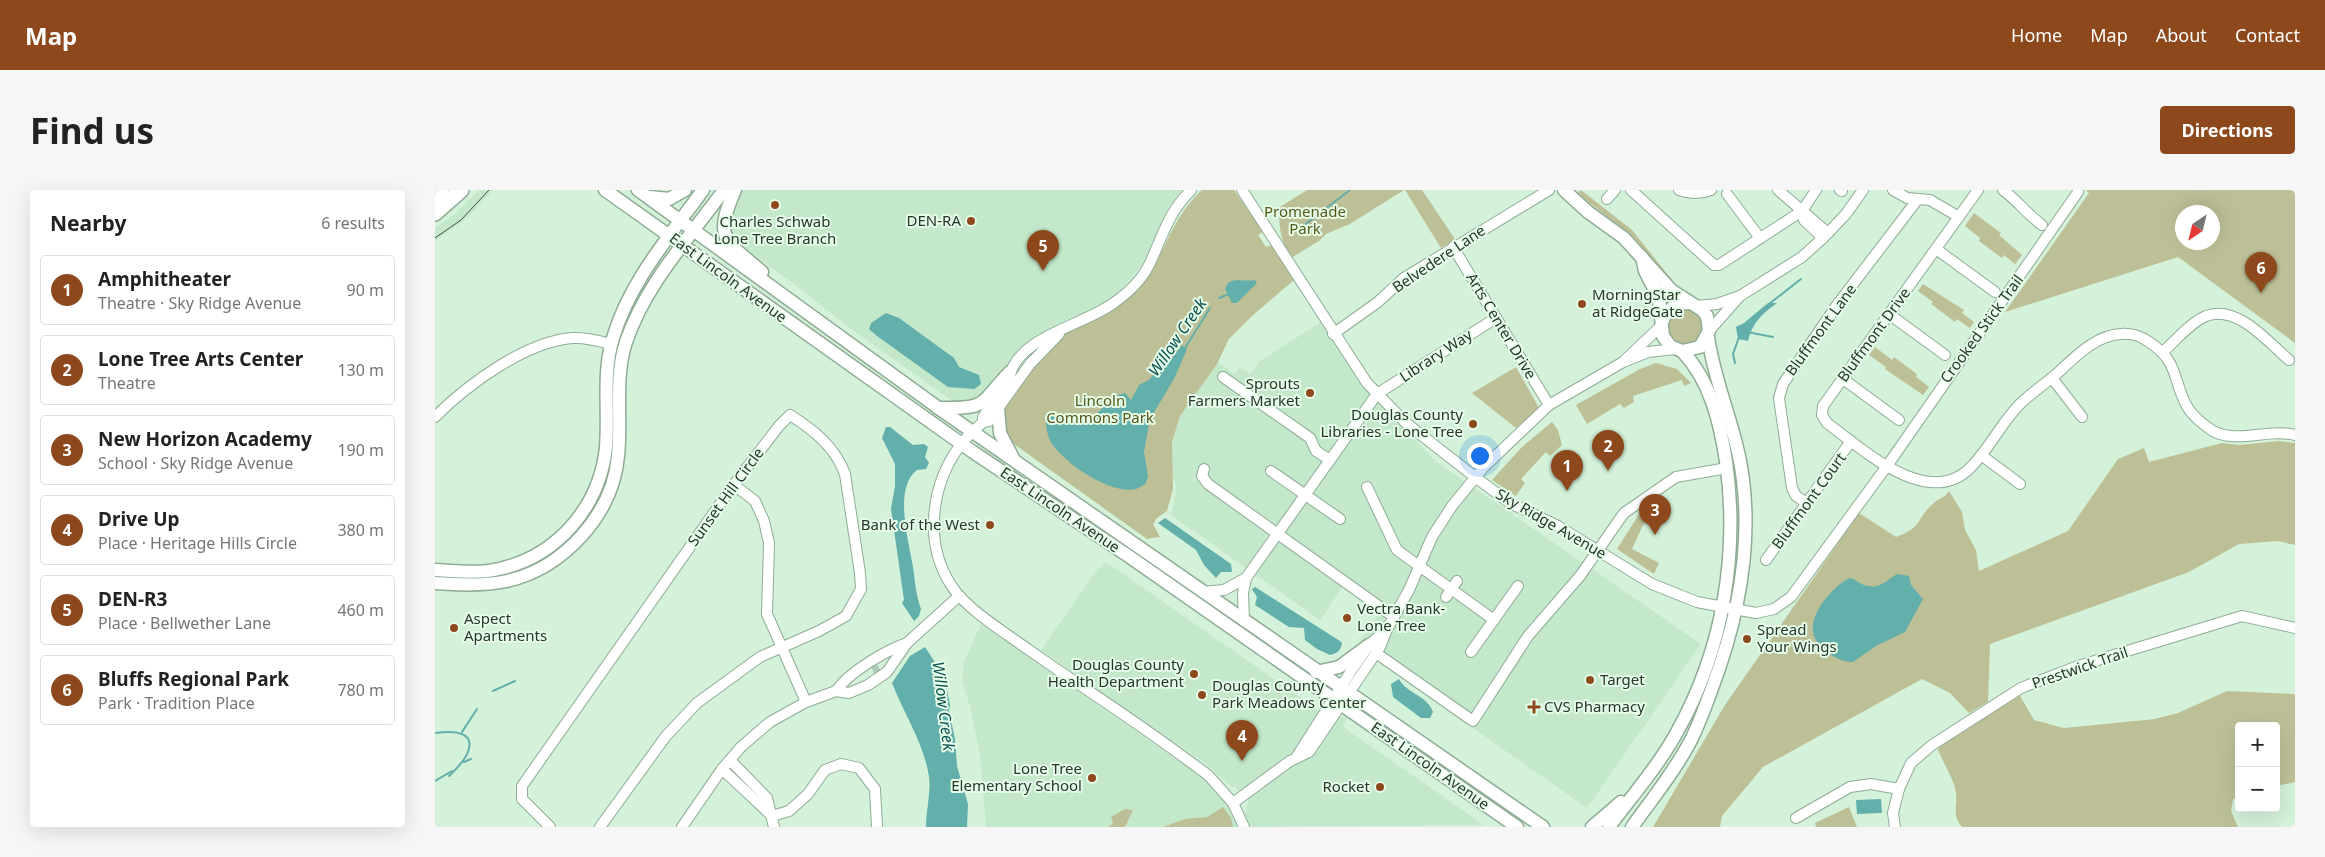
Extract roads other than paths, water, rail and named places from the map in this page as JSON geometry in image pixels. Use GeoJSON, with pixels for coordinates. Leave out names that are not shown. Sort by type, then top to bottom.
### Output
{"type":"FeatureCollection","features":[{"type":"Feature","properties":{"kind":"highway"},"geometry":{"type":"LineString","coordinates":[[435,196],[441,190]]}},
{"type":"Feature","properties":{"kind":"highway"},"geometry":{"type":"LineString","coordinates":[[435,214],[461,190]]}},
{"type":"Feature","properties":{"kind":"main road","name":"East Lincoln Avenue"},"geometry":{"type":"LineString","coordinates":[[605,190],[682,246],[967,438],[1341,696],[1517,827]]}},
{"type":"Feature","properties":{"kind":"main road"},"geometry":{"type":"LineString","coordinates":[[642,193],[661,200],[669,199],[685,190]]}},
{"type":"Feature","properties":{"kind":"main road"},"geometry":{"type":"LineString","coordinates":[[435,570],[480,571],[513,565],[550,546],[578,520],[597,488],[603,466],[606,445],[607,372],[611,344],[630,294],[703,190]]}},
{"type":"Feature","properties":{"kind":"main road"},"geometry":{"type":"LineString","coordinates":[[435,583],[491,584],[527,574],[564,552],[589,528],[609,493],[618,458],[620,373],[625,344],[643,302],[724,190]]}},
{"type":"Feature","properties":{"kind":"main road"},"geometry":{"type":"LineString","coordinates":[[735,190],[723,222],[726,239],[820,323]]}},
{"type":"Feature","properties":{"kind":"main road"},"geometry":{"type":"LineString","coordinates":[[1564,190],[1588,212],[1624,238],[1665,285],[1707,316],[1717,380],[1730,416],[1743,480],[1745,546],[1737,611],[1725,654],[1692,738],[1632,827]]}},
{"type":"Feature","properties":{"kind":"main road","name":"East Lincoln Avenue"},"geometry":{"type":"LineString","coordinates":[[642,193],[938,408],[967,438],[1016,462],[1316,672],[1341,696],[1515,807],[1543,827]]}},
{"type":"Feature","properties":{"kind":"main road"},"geometry":{"type":"LineString","coordinates":[[1609,827],[1677,732],[1694,695],[1723,608],[1731,545],[1727,468],[1717,419],[1706,386],[1697,368],[1679,350],[1666,342],[1661,324],[1659,298],[1645,271],[1641,257]]}},
{"type":"Feature","properties":{"kind":"main road"},"geometry":{"type":"LineString","coordinates":[[1661,324],[1669,310],[1675,305],[1693,304]]}},
{"type":"Feature","properties":{"kind":"main road"},"geometry":{"type":"LineString","coordinates":[[1679,350],[1695,350],[1709,334]]}},
{"type":"Feature","properties":{"kind":"main road"},"geometry":{"type":"LineString","coordinates":[[938,408],[965,408],[979,405],[990,397],[1010,372]]}},
{"type":"Feature","properties":{"kind":"main road"},"geometry":{"type":"LineString","coordinates":[[998,408],[1000,433],[1016,462]]}},
{"type":"Feature","properties":{"kind":"main road"},"geometry":{"type":"LineString","coordinates":[[1316,672],[1339,667],[1372,649]]}},
{"type":"Feature","properties":{"kind":"main road"},"geometry":{"type":"LineString","coordinates":[[1592,827],[1614,809],[1650,772]]}},
{"type":"Feature","properties":{"kind":"main road"},"geometry":{"type":"LineString","coordinates":[[1641,827],[1656,794]]}},
{"type":"Feature","properties":{"kind":"main road"},"geometry":{"type":"LineString","coordinates":[[1515,807],[1525,807],[1554,827]]}},
{"type":"Feature","properties":{"kind":"street"},"geometry":{"type":"LineString","coordinates":[[983,422],[983,417],[1009,378],[1010,372],[1024,354],[1039,340],[1108,307],[1135,285],[1151,262],[1170,215],[1191,190]]}},
{"type":"Feature","properties":{"kind":"street","name":"Sky Ridge Avenue"},"geometry":{"type":"LineString","coordinates":[[1242,190],[1355,367],[1377,394],[1406,423],[1475,478],[1510,503],[1558,526],[1652,584],[1697,602],[1723,608]]}},
{"type":"Feature","properties":{"kind":"street","name":"Belvedere Lane"},"geometry":{"type":"LineString","coordinates":[[1333,334],[1372,307],[1404,278],[1549,190]]}},
{"type":"Feature","properties":{"kind":"street"},"geometry":{"type":"LineString","coordinates":[[1607,199],[1615,190]]}},
{"type":"Feature","properties":{"kind":"street"},"geometry":{"type":"LineString","coordinates":[[1631,190],[1714,265],[1801,211],[1816,190]]}},
{"type":"Feature","properties":{"kind":"street"},"geometry":{"type":"LineString","coordinates":[[1679,190],[1687,193],[1702,193],[1711,190]]}},
{"type":"Feature","properties":{"kind":"street"},"geometry":{"type":"LineString","coordinates":[[1778,190],[1801,211],[1808,213],[1826,235]]}},
{"type":"Feature","properties":{"kind":"street"},"geometry":{"type":"LineString","coordinates":[[1693,304],[1717,304],[1740,296],[1802,257],[1846,214],[1863,190]]}},
{"type":"Feature","properties":{"kind":"street"},"geometry":{"type":"LineString","coordinates":[[1893,190],[1907,198],[1930,200],[1959,217]]}},
{"type":"Feature","properties":{"kind":"street"},"geometry":{"type":"LineString","coordinates":[[1911,190],[1918,199]]}},
{"type":"Feature","properties":{"kind":"street","name":"Bluffmont Drive"},"geometry":{"type":"LineString","coordinates":[[1887,466],[1827,423],[1822,415],[1823,406],[1978,190]]}},
{"type":"Feature","properties":{"kind":"street"},"geometry":{"type":"LineString","coordinates":[[2003,190],[2026,213],[2042,225]]}},
{"type":"Feature","properties":{"kind":"street","name":"Crooked Stick Trail"},"geometry":{"type":"LineString","coordinates":[[1723,608],[1756,613],[1774,610],[1791,596],[1887,466],[2078,192]]}},
{"type":"Feature","properties":{"kind":"street"},"geometry":{"type":"LineString","coordinates":[[1727,194],[1759,238]]}},
{"type":"Feature","properties":{"kind":"street","name":"Bluffmont Lane"},"geometry":{"type":"LineString","coordinates":[[1807,503],[1796,496],[1792,488],[1779,398],[1783,384],[1837,305],[1918,199]]}},
{"type":"Feature","properties":{"kind":"street","name":"Arts Center Drive"},"geometry":{"type":"LineString","coordinates":[[1453,247],[1549,405]]}},
{"type":"Feature","properties":{"kind":"street"},"geometry":{"type":"LineString","coordinates":[[1936,249],[1995,292]]}},
{"type":"Feature","properties":{"kind":"street"},"geometry":{"type":"LineString","coordinates":[[1709,334],[1740,296]]}},
{"type":"Feature","properties":{"kind":"street"},"geometry":{"type":"LineString","coordinates":[[1889,314],[1945,355]]}},
{"type":"Feature","properties":{"kind":"street"},"geometry":{"type":"LineString","coordinates":[[2164,351],[2195,323],[2207,316],[2225,315],[2245,323],[2289,360]]}},
{"type":"Feature","properties":{"kind":"street","name":"Library Way"},"geometry":{"type":"LineString","coordinates":[[1377,394],[1496,318]]}},
{"type":"Feature","properties":{"kind":"street"},"geometry":{"type":"LineString","coordinates":[[1623,362],[1661,324]]}},
{"type":"Feature","properties":{"kind":"street"},"geometry":{"type":"LineString","coordinates":[[1067,327],[1030,364],[989,421],[983,422],[967,438],[939,485],[933,518],[940,562],[949,582],[959,596],[1002,631],[1197,766],[1217,784],[1233,804],[1244,827]]}},
{"type":"Feature","properties":{"kind":"street"},"geometry":{"type":"LineString","coordinates":[[1887,466],[1919,481],[1949,482],[1971,467],[2019,404],[2052,378],[2081,350],[2105,337],[2120,334],[2143,337],[2164,351],[2175,370],[2188,408],[2201,423],[2216,432],[2232,436],[2283,432],[2295,435]]}},
{"type":"Feature","properties":{"kind":"street"},"geometry":{"type":"LineString","coordinates":[[435,417],[458,394],[477,379],[529,351],[571,338],[583,338],[611,344]]}},
{"type":"Feature","properties":{"kind":"street"},"geometry":{"type":"LineString","coordinates":[[1233,804],[1296,758],[1309,752],[1341,696],[1395,617],[1433,537],[1452,506],[1475,478],[1549,405],[1623,362],[1648,352],[1679,350]]}},
{"type":"Feature","properties":{"kind":"street"},"geometry":{"type":"LineString","coordinates":[[1223,377],[1309,438],[1316,451],[1330,460]]}},
{"type":"Feature","properties":{"kind":"street"},"geometry":{"type":"LineString","coordinates":[[1843,378],[1899,420]]}},
{"type":"Feature","properties":{"kind":"street"},"geometry":{"type":"LineString","coordinates":[[2052,378],[2082,416]]}},
{"type":"Feature","properties":{"kind":"street"},"geometry":{"type":"LineString","coordinates":[[1244,621],[1243,593],[1246,578],[1377,394]]}},
{"type":"Feature","properties":{"kind":"street","name":"Sunset Hill Circle"},"geometry":{"type":"LineString","coordinates":[[550,827],[522,798],[522,786],[733,485],[790,415],[822,438],[840,460],[845,474],[861,589],[846,616],[781,647]]}},
{"type":"Feature","properties":{"kind":"street","name":"Bluffmont Court"},"geometry":{"type":"LineString","coordinates":[[1766,560],[1851,441]]}},
{"type":"Feature","properties":{"kind":"street"},"geometry":{"type":"LineString","coordinates":[[1981,455],[2020,484]]}},
{"type":"Feature","properties":{"kind":"street"},"geometry":{"type":"LineString","coordinates":[[1372,649],[1414,676],[1473,721],[1528,636],[1579,576],[1624,513],[1676,478],[1727,468]]}},
{"type":"Feature","properties":{"kind":"street"},"geometry":{"type":"LineString","coordinates":[[1204,469],[1202,476],[1208,484],[1395,617]]}},
{"type":"Feature","properties":{"kind":"street"},"geometry":{"type":"LineString","coordinates":[[1271,471],[1340,519]]}},
{"type":"Feature","properties":{"kind":"street"},"geometry":{"type":"LineString","coordinates":[[733,485],[755,501],[763,521],[769,543],[767,614],[806,702]]}},
{"type":"Feature","properties":{"kind":"street"},"geometry":{"type":"LineString","coordinates":[[1367,487],[1392,543],[1397,550],[1494,620]]}},
{"type":"Feature","properties":{"kind":"street"},"geometry":{"type":"LineString","coordinates":[[1202,592],[1224,590],[1246,578]]}},
{"type":"Feature","properties":{"kind":"street"},"geometry":{"type":"LineString","coordinates":[[1471,652],[1518,586]]}},
{"type":"Feature","properties":{"kind":"street"},"geometry":{"type":"LineString","coordinates":[[838,688],[849,693],[959,596]]}},
{"type":"Feature","properties":{"kind":"street","name":"Prestwick Trail"},"geometry":{"type":"LineString","coordinates":[[1895,827],[1893,813],[1899,789],[1911,763],[1932,745],[2021,688],[2077,666],[2242,616],[2295,628]]}},
{"type":"Feature","properties":{"kind":"street"},"geometry":{"type":"LineString","coordinates":[[682,827],[722,769],[770,722],[806,702],[838,688],[843,680],[877,669],[893,648],[907,643]]}},
{"type":"Feature","properties":{"kind":"street"},"geometry":{"type":"LineString","coordinates":[[600,827],[666,736],[697,703],[760,656],[781,647]]}},
{"type":"Feature","properties":{"kind":"street"},"geometry":{"type":"LineString","coordinates":[[730,760],[767,798],[774,827]]}},
{"type":"Feature","properties":{"kind":"street"},"geometry":{"type":"LineString","coordinates":[[771,816],[789,810],[808,794],[825,770],[841,764],[859,768],[875,789],[877,827]]}},
{"type":"Feature","properties":{"kind":"street"},"geometry":{"type":"LineString","coordinates":[[722,769],[771,816]]}},
{"type":"Feature","properties":{"kind":"street"},"geometry":{"type":"LineString","coordinates":[[1796,818],[1849,787],[1871,784],[1899,789]]}},
{"type":"Feature","properties":{"kind":"water"},"geometry":{"type":"Polygon","coordinates":[[[1255,280],[1257,283],[1237,303],[1232,303],[1225,289],[1228,283],[1255,280]]]}},
{"type":"Feature","properties":{"kind":"water"},"geometry":{"type":"Polygon","coordinates":[[[1768,303],[1777,303],[1758,319],[1748,341],[1738,339],[1736,327],[1744,323],[1768,303]]]}},
{"type":"Feature","properties":{"kind":"water"},"geometry":{"type":"Polygon","coordinates":[[[886,313],[899,318],[954,358],[959,367],[979,375],[981,384],[974,389],[948,387],[877,336],[869,329],[871,323],[886,313]]]}},
{"type":"Feature","properties":{"kind":"water"},"geometry":{"type":"Polygon","coordinates":[[[1182,345],[1187,349],[1174,379],[1150,419],[1144,452],[1148,476],[1146,483],[1136,489],[1126,490],[1114,487],[1089,476],[1057,450],[1051,442],[1047,431],[1046,420],[1049,414],[1081,421],[1091,418],[1119,395],[1125,393],[1131,400],[1139,385],[1149,380],[1159,367],[1169,362],[1182,345]]]}},
{"type":"Feature","properties":{"kind":"water"},"geometry":{"type":"Polygon","coordinates":[[[886,427],[890,427],[913,445],[924,444],[928,447],[925,457],[929,463],[926,469],[917,470],[910,478],[904,502],[906,530],[921,609],[919,616],[914,621],[902,603],[904,600],[891,509],[895,486],[895,464],[882,438],[886,427]]]}},
{"type":"Feature","properties":{"kind":"water"},"geometry":{"type":"Polygon","coordinates":[[[1165,518],[1231,564],[1232,572],[1221,572],[1216,578],[1204,565],[1196,550],[1158,523],[1165,518]]]}},
{"type":"Feature","properties":{"kind":"water"},"geometry":{"type":"Polygon","coordinates":[[[1897,574],[1909,576],[1911,585],[1923,599],[1905,632],[1876,646],[1853,662],[1836,658],[1820,646],[1816,641],[1813,630],[1814,621],[1817,612],[1828,595],[1850,578],[1864,585],[1878,586],[1897,574]]]}},
{"type":"Feature","properties":{"kind":"water"},"geometry":{"type":"Polygon","coordinates":[[[1255,587],[1340,641],[1342,643],[1340,649],[1330,655],[1317,649],[1305,640],[1304,628],[1289,627],[1255,605],[1257,597],[1252,589],[1255,587]]]}},
{"type":"Feature","properties":{"kind":"water"},"geometry":{"type":"Polygon","coordinates":[[[925,647],[944,676],[955,739],[957,766],[968,804],[967,827],[926,827],[929,777],[926,764],[918,740],[892,683],[910,656],[925,647]]]}},
{"type":"Feature","properties":{"kind":"water"},"geometry":{"type":"Polygon","coordinates":[[[1399,679],[1407,688],[1430,706],[1433,712],[1430,718],[1421,718],[1393,697],[1391,684],[1399,679]]]}},
{"type":"Feature","properties":{"kind":"water"},"geometry":{"type":"Polygon","coordinates":[[[1881,799],[1882,813],[1857,814],[1856,800],[1881,799]]]}},
{"type":"Feature","properties":{"kind":"waterway","name":"Willow Creek"},"geometry":{"type":"LineString","coordinates":[[1298,230],[1350,190]]}},
{"type":"Feature","properties":{"kind":"waterway"},"geometry":{"type":"LineString","coordinates":[[1769,304],[1801,279]]}},
{"type":"Feature","properties":{"kind":"waterway","name":"Willow Creek"},"geometry":{"type":"LineString","coordinates":[[1219,298],[1229,294]]}},
{"type":"Feature","properties":{"kind":"waterway","name":"Willow Creek"},"geometry":{"type":"LineString","coordinates":[[1185,348],[1210,308]]}},
{"type":"Feature","properties":{"kind":"waterway"},"geometry":{"type":"LineString","coordinates":[[1747,332],[1773,337]]}},
{"type":"Feature","properties":{"kind":"waterway"},"geometry":{"type":"LineString","coordinates":[[1735,363],[1733,354],[1739,337]]}},
{"type":"Feature","properties":{"kind":"waterway"},"geometry":{"type":"LineString","coordinates":[[493,691],[515,681]]}},
{"type":"Feature","properties":{"kind":"waterway"},"geometry":{"type":"LineString","coordinates":[[462,732],[477,709]]}},
{"type":"Feature","properties":{"kind":"waterway"},"geometry":{"type":"LineString","coordinates":[[435,733],[450,732],[460,734],[467,737],[469,743],[469,750],[465,758],[449,776]]}},
{"type":"Feature","properties":{"kind":"waterway"},"geometry":{"type":"LineString","coordinates":[[464,762],[471,759]]}},
{"type":"Feature","properties":{"kind":"waterway"},"geometry":{"type":"LineString","coordinates":[[435,781],[452,771]]}},
{"type":"Feature","properties":{"kind":"tunnel"},"geometry":{"type":"LineString","coordinates":[[872,669],[878,666]]}},
{"type":"Feature","properties":{"kind":"tram line"},"geometry":{"type":"LineString","coordinates":[[435,238],[461,220],[489,190]]}},
{"type":"Feature","properties":{"kind":"place","name":"Charles Schwab Lone Tree Branch"},"geometry":{"type":"Point","coordinates":[775,205]}},
{"type":"Feature","properties":{"kind":"place","name":"DEN-RA"},"geometry":{"type":"Point","coordinates":[971,221]}},
{"type":"Feature","properties":{"kind":"place","name":"DEN-R3"},"geometry":{"type":"Point","coordinates":[1043,271]}},
{"type":"Feature","properties":{"kind":"place","name":"Bluffs Regional Park"},"geometry":{"type":"Point","coordinates":[2261,293]}},
{"type":"Feature","properties":{"kind":"place","name":"MorningStar at RidgeGate"},"geometry":{"type":"Point","coordinates":[1582,304]}},
{"type":"Feature","properties":{"kind":"place","name":"Sprouts Farmers Market"},"geometry":{"type":"Point","coordinates":[1310,393]}},
{"type":"Feature","properties":{"kind":"place","name":"Douglas County Libraries - Lone Tree"},"geometry":{"type":"Point","coordinates":[1473,424]}},
{"type":"Feature","properties":{"kind":"place","name":"Lone Tree Arts Center"},"geometry":{"type":"Point","coordinates":[1608,471]}},
{"type":"Feature","properties":{"kind":"place","name":"Amphitheater"},"geometry":{"type":"Point","coordinates":[1567,491]}},
{"type":"Feature","properties":{"kind":"place","name":"Bank of the West"},"geometry":{"type":"Point","coordinates":[990,525]}},
{"type":"Feature","properties":{"kind":"place","name":"New Horizon Academy"},"geometry":{"type":"Point","coordinates":[1655,535]}},
{"type":"Feature","properties":{"kind":"place","name":"Vectra Bank- Lone Tree"},"geometry":{"type":"Point","coordinates":[1347,618]}},
{"type":"Feature","properties":{"kind":"place","name":"Aspect Apartments"},"geometry":{"type":"Point","coordinates":[454,628]}},
{"type":"Feature","properties":{"kind":"place","name":"Spread Your Wings"},"geometry":{"type":"Point","coordinates":[1747,639]}},
{"type":"Feature","properties":{"kind":"place","name":"Douglas County Health Department"},"geometry":{"type":"Point","coordinates":[1194,674]}},
{"type":"Feature","properties":{"kind":"place","name":"Target"},"geometry":{"type":"Point","coordinates":[1590,680]}},
{"type":"Feature","properties":{"kind":"place","name":"Douglas County Park Meadows Center"},"geometry":{"type":"Point","coordinates":[1202,695]}},
{"type":"Feature","properties":{"kind":"place","name":"CVS Pharmacy"},"geometry":{"type":"Point","coordinates":[1534,707]}},
{"type":"Feature","properties":{"kind":"place","name":"Drive Up"},"geometry":{"type":"Point","coordinates":[1242,761]}},
{"type":"Feature","properties":{"kind":"place","name":"Lone Tree Elementary School"},"geometry":{"type":"Point","coordinates":[1092,778]}},
{"type":"Feature","properties":{"kind":"place","name":"Rocket"},"geometry":{"type":"Point","coordinates":[1380,787]}},
{"type":"Feature","properties":{"kind":"park label","name":"Promenade Park"},"geometry":{"type":"Point","coordinates":[1305,220]}},
{"type":"Feature","properties":{"kind":"park label","name":"Lincoln Commons Park"},"geometry":{"type":"Point","coordinates":[1100,410]}}]}
